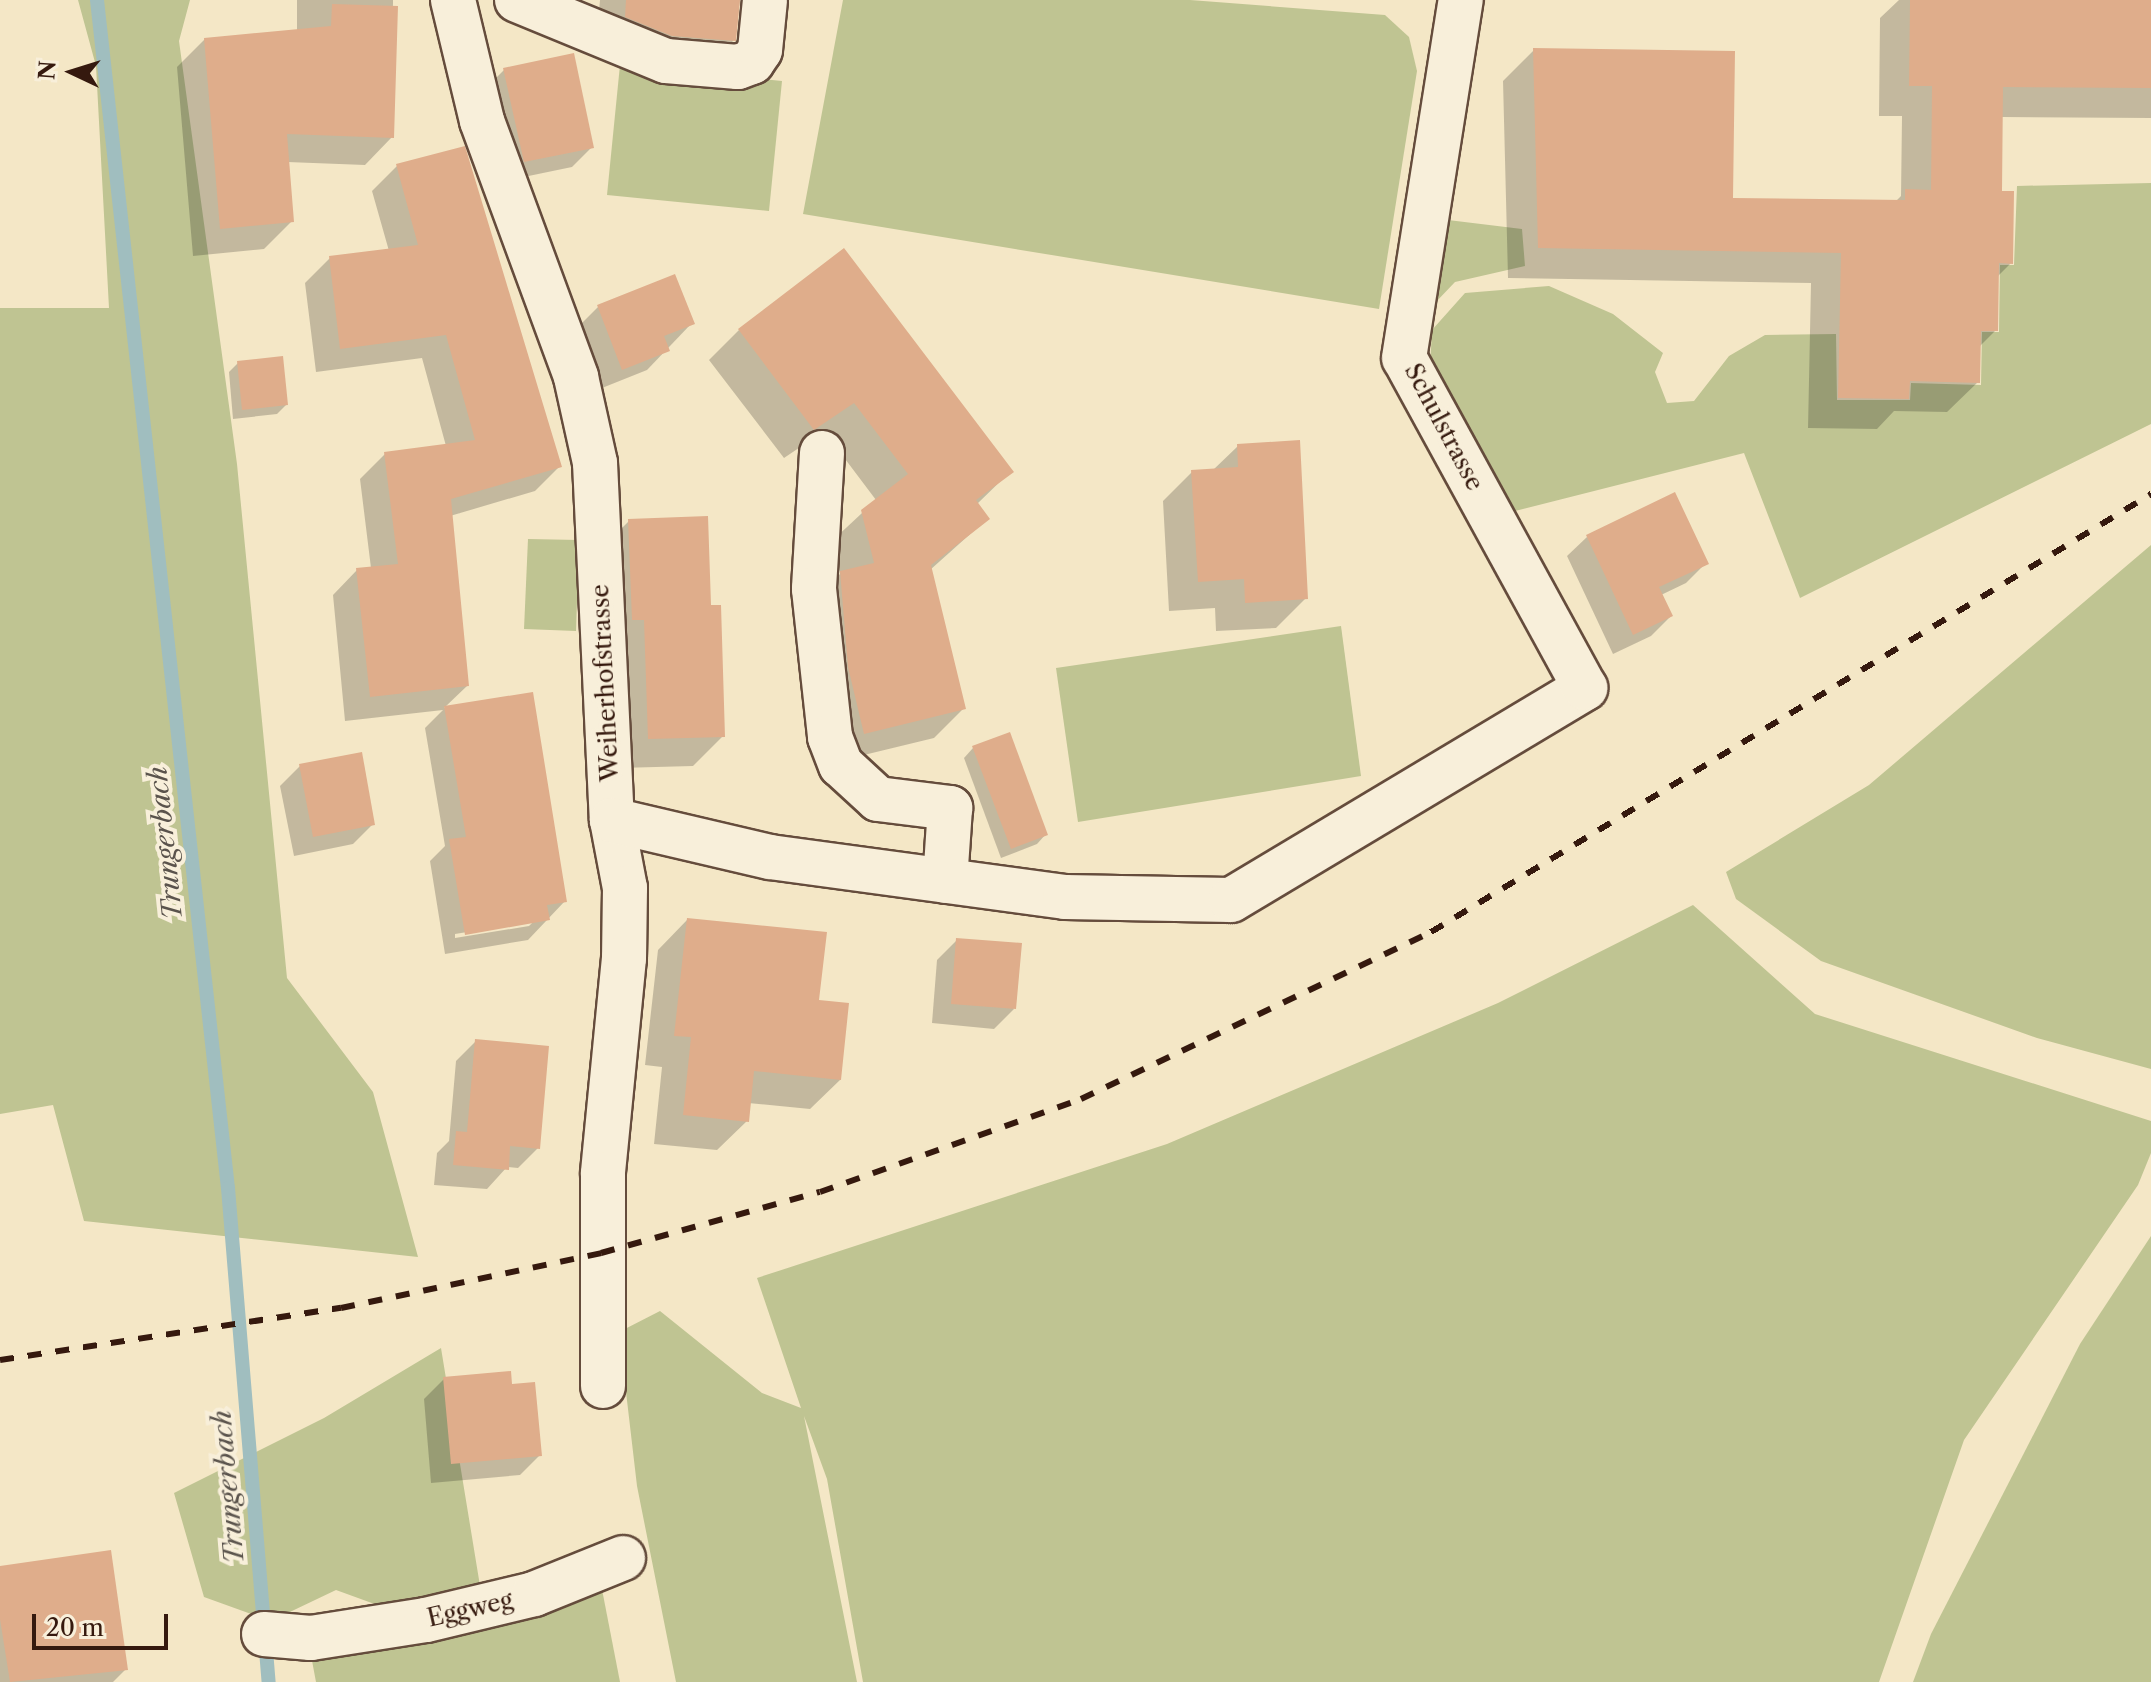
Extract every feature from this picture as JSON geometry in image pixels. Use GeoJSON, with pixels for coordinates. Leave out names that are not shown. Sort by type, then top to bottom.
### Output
{"type":"FeatureCollection","features":[{"type":"Feature","properties":{"kind":"street"},"geometry":{"type":"LineString","coordinates":[[517,0],[666,61],[738,67],[752,62],[760,50],[765,0]]}},
{"type":"Feature","properties":{"kind":"street","name":"Schulstrasse"},"geometry":{"type":"LineString","coordinates":[[945,881],[1065,897],[1231,900],[1585,688],[1404,358],[1461,0]]}},
{"type":"Feature","properties":{"kind":"street","name":"Weiherhofstrasse"},"geometry":{"type":"LineString","coordinates":[[461,1],[482,121],[576,377],[595,463],[612,820],[625,888],[624,958],[603,1174],[603,1386]]}},
{"type":"Feature","properties":{"kind":"street"},"geometry":{"type":"LineString","coordinates":[[612,820],[770,857],[945,881],[950,808],[878,799],[841,765],[830,737],[814,589],[822,453]]}},
{"type":"Feature","properties":{"kind":"street","name":"Eggweg"},"geometry":{"type":"LineString","coordinates":[[264,1634],[311,1638],[426,1620],[534,1594],[623,1558]]}},
{"type":"Feature","properties":{"kind":"green space"},"geometry":{"type":"Polygon","coordinates":[[[78,0],[190,0],[179,41],[237,464],[287,978],[373,1092],[418,1257],[84,1221],[53,1105],[0,1114],[0,308],[109,308],[96,66],[78,0]]]}},
{"type":"Feature","properties":{"kind":"green space"},"geometry":{"type":"Polygon","coordinates":[[[843,0],[1190,0],[1385,15],[1409,37],[1417,71],[1379,309],[803,214],[843,0]]]}},
{"type":"Feature","properties":{"kind":"green space"},"geometry":{"type":"Polygon","coordinates":[[[620,65],[782,81],[769,211],[607,195],[620,65]]]}},
{"type":"Feature","properties":{"kind":"green space"},"geometry":{"type":"Polygon","coordinates":[[[2151,183],[2151,424],[1800,598],[1744,453],[1503,514],[1430,367],[1432,330],[1465,293],[1549,286],[1613,314],[1663,353],[1655,372],[1667,403],[1694,401],[1729,356],[1765,335],[1836,334],[1837,400],[1910,400],[1911,383],[1981,385],[1982,332],[1999,332],[2000,265],[2014,265],[2017,186],[2151,183]]]}},
{"type":"Feature","properties":{"kind":"green space"},"geometry":{"type":"Polygon","coordinates":[[[1448,220],[1522,229],[1525,266],[1455,282],[1434,304],[1448,220]]]}},
{"type":"Feature","properties":{"kind":"green space"},"geometry":{"type":"Polygon","coordinates":[[[528,539],[579,540],[576,631],[524,629],[528,539]]]}},
{"type":"Feature","properties":{"kind":"green space"},"geometry":{"type":"Polygon","coordinates":[[[2151,545],[2151,1069],[2037,1038],[1821,961],[1736,899],[1726,872],[1869,785],[2151,545]]]}},
{"type":"Feature","properties":{"kind":"green space"},"geometry":{"type":"Polygon","coordinates":[[[1341,626],[1361,776],[1078,822],[1056,668],[1341,626]]]}},
{"type":"Feature","properties":{"kind":"green space"},"geometry":{"type":"Polygon","coordinates":[[[1693,905],[1815,1014],[2151,1121],[2151,1153],[2138,1185],[1964,1440],[1879,1682],[863,1682],[827,1479],[804,1416],[857,1682],[676,1682],[637,1486],[619,1332],[660,1311],[762,1393],[801,1408],[757,1278],[1167,1144],[1498,1003],[1693,905]]]}},
{"type":"Feature","properties":{"kind":"green space"},"geometry":{"type":"Polygon","coordinates":[[[2151,1236],[2151,1682],[1913,1682],[1931,1634],[2080,1344],[2151,1236]]]}},
{"type":"Feature","properties":{"kind":"green space"},"geometry":{"type":"Polygon","coordinates":[[[441,1348],[482,1598],[424,1622],[336,1590],[271,1621],[204,1597],[174,1493],[324,1418],[441,1348]]]}},
{"type":"Feature","properties":{"kind":"green space"},"geometry":{"type":"Polygon","coordinates":[[[599,1574],[620,1682],[316,1682],[308,1639],[599,1574]]]}},
{"type":"Feature","properties":{"kind":"building"},"geometry":{"type":"Polygon","coordinates":[[[626,0],[740,0],[736,41],[672,36],[625,17],[626,0]]]}},
{"type":"Feature","properties":{"kind":"building"},"geometry":{"type":"Polygon","coordinates":[[[1910,0],[2151,0],[2151,88],[2003,87],[2002,191],[2014,191],[2013,264],[1999,263],[1998,331],[1981,331],[1980,383],[1910,381],[1909,399],[1838,398],[1841,253],[1538,248],[1533,48],[1735,51],[1733,198],[1905,200],[1905,189],[1931,190],[1932,86],[1909,86],[1910,0]]]}},
{"type":"Feature","properties":{"kind":"building"},"geometry":{"type":"Polygon","coordinates":[[[332,4],[398,6],[394,138],[287,134],[294,222],[220,229],[204,38],[331,26],[332,4]]]}},
{"type":"Feature","properties":{"kind":"building"},"geometry":{"type":"Polygon","coordinates":[[[574,53],[594,148],[524,162],[503,68],[574,53]]]}},
{"type":"Feature","properties":{"kind":"building"},"geometry":{"type":"Polygon","coordinates":[[[465,146],[562,467],[451,499],[469,686],[370,697],[356,568],[398,564],[384,452],[475,440],[446,335],[340,349],[329,256],[418,245],[396,164],[465,146]]]}},
{"type":"Feature","properties":{"kind":"building"},"geometry":{"type":"Polygon","coordinates":[[[844,248],[1014,472],[976,500],[990,519],[931,565],[966,709],[864,734],[848,667],[840,571],[874,563],[861,510],[908,474],[854,403],[814,430],[738,329],[844,248]]]}},
{"type":"Feature","properties":{"kind":"building"},"geometry":{"type":"Polygon","coordinates":[[[675,274],[695,324],[664,336],[670,351],[622,370],[597,305],[675,274]]]}},
{"type":"Feature","properties":{"kind":"building"},"geometry":{"type":"Polygon","coordinates":[[[283,356],[288,405],[242,410],[237,361],[283,356]]]}},
{"type":"Feature","properties":{"kind":"building"},"geometry":{"type":"Polygon","coordinates":[[[1300,440],[1308,599],[1245,603],[1244,579],[1198,582],[1191,470],[1238,467],[1237,444],[1300,440]]]}},
{"type":"Feature","properties":{"kind":"building"},"geometry":{"type":"Polygon","coordinates":[[[1675,492],[1709,564],[1659,587],[1673,616],[1633,635],[1586,535],[1675,492]]]}},
{"type":"Feature","properties":{"kind":"building"},"geometry":{"type":"Polygon","coordinates":[[[708,516],[711,605],[721,605],[725,737],[648,739],[644,620],[632,620],[628,519],[708,516]]]}},
{"type":"Feature","properties":{"kind":"building"},"geometry":{"type":"Polygon","coordinates":[[[533,692],[567,902],[547,905],[550,920],[465,935],[449,839],[466,837],[444,706],[533,692]]]}},
{"type":"Feature","properties":{"kind":"building"},"geometry":{"type":"Polygon","coordinates":[[[1010,732],[1048,835],[1011,849],[972,746],[1010,732]]]}},
{"type":"Feature","properties":{"kind":"building"},"geometry":{"type":"Polygon","coordinates":[[[362,752],[375,825],[313,837],[299,764],[362,752]]]}},
{"type":"Feature","properties":{"kind":"building"},"geometry":{"type":"Polygon","coordinates":[[[687,918],[827,932],[819,1000],[849,1003],[841,1080],[754,1071],[749,1122],[683,1115],[691,1037],[674,1036],[687,918]]]}},
{"type":"Feature","properties":{"kind":"building"},"geometry":{"type":"Polygon","coordinates":[[[956,938],[1022,943],[1016,1009],[951,1004],[956,938]]]}},
{"type":"Feature","properties":{"kind":"building"},"geometry":{"type":"Polygon","coordinates":[[[475,1039],[549,1046],[540,1149],[510,1146],[509,1170],[453,1165],[456,1131],[467,1132],[475,1039]]]}},
{"type":"Feature","properties":{"kind":"building"},"geometry":{"type":"Polygon","coordinates":[[[511,1371],[512,1384],[535,1382],[542,1456],[451,1464],[443,1377],[511,1371]]]}},
{"type":"Feature","properties":{"kind":"building"},"geometry":{"type":"Polygon","coordinates":[[[111,1550],[128,1670],[10,1682],[0,1619],[0,1566],[111,1550]]]}},
{"type":"Feature","properties":{"kind":"waterway","name":"Trungerbach"},"geometry":{"type":"LineString","coordinates":[[97,0],[228,1188],[269,1682]]}},
{"type":"Feature","properties":{"kind":"railway"},"geometry":{"type":"LineString","coordinates":[[0,1360],[341,1308],[601,1253],[820,1192],[1081,1099],[1431,932],[2151,494]]}}]}
